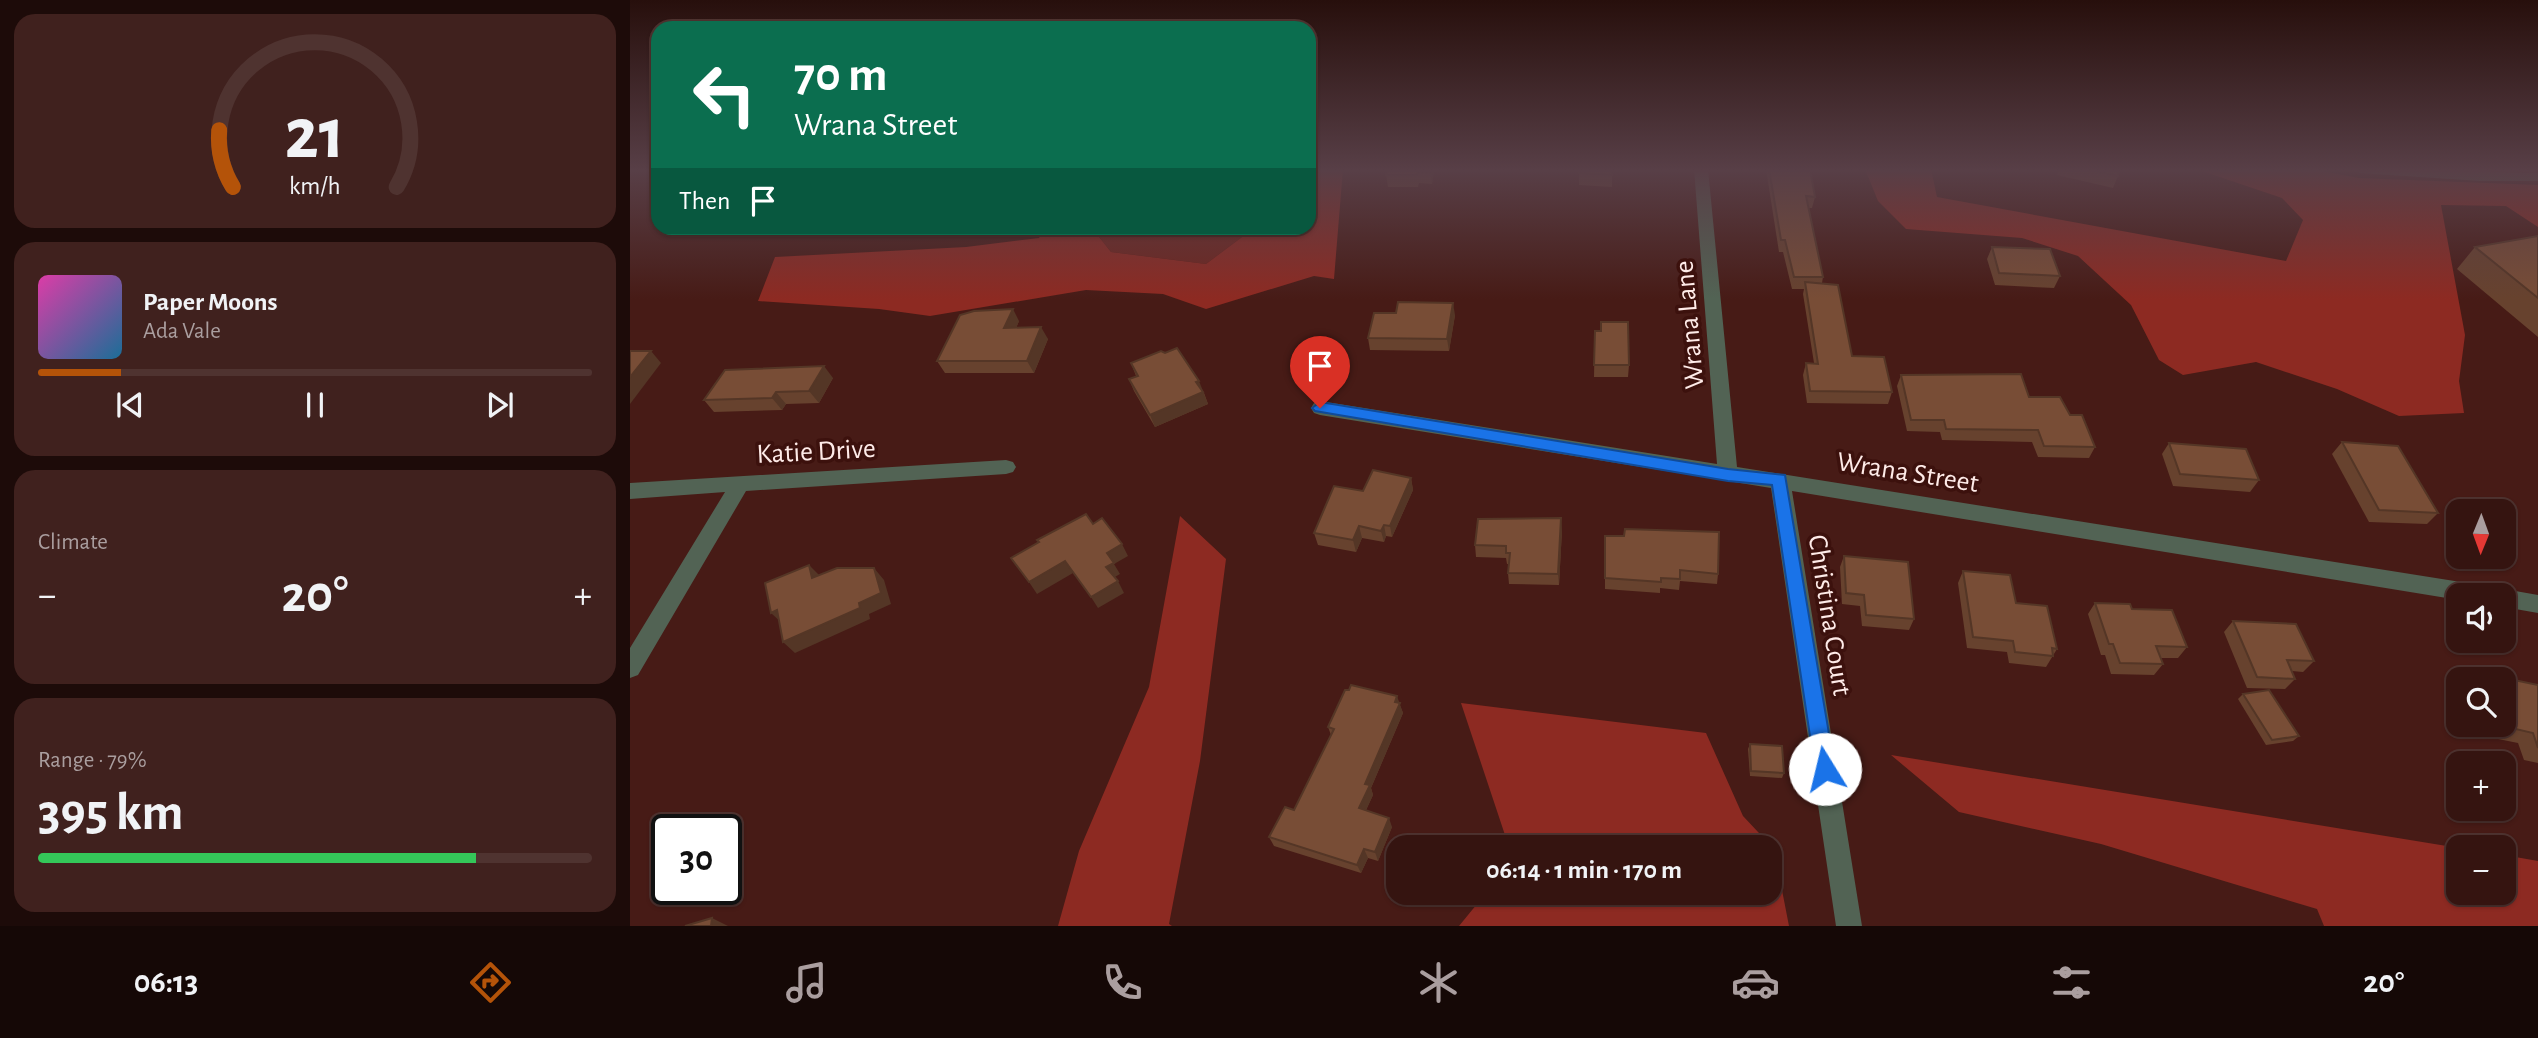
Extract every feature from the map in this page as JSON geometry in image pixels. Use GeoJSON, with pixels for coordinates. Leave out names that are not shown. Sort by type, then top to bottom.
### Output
{"type":"FeatureCollection","features":[{"type":"Feature","properties":{"kind":"street","name":"Wrana Lane"},"geometry":{"type":"LineString","coordinates":[[1705,212],[1728,475]]}},
{"type":"Feature","properties":{"kind":"street","name":"Wrana Street"},"geometry":{"type":"LineString","coordinates":[[1320,408],[2446,588]]}},
{"type":"Feature","properties":{"kind":"street","name":"Katie Drive"},"geometry":{"type":"LineString","coordinates":[[630,491],[1006,467]]}},
{"type":"Feature","properties":{"kind":"street","name":"Christina Court"},"geometry":{"type":"LineString","coordinates":[[1780,480],[1849,926]]}},
{"type":"Feature","properties":{"kind":"street"},"geometry":{"type":"LineString","coordinates":[[630,668],[741,483]]}},
{"type":"Feature","properties":{"kind":"street"},"geometry":{"type":"LineString","coordinates":[[2516,600],[2538,604]]}},
{"type":"Feature","properties":{"kind":"shaded area"},"geometry":{"type":"Polygon","coordinates":[[[1316,212],[1339,212],[1334,279],[1314,276],[1206,309],[1163,294],[1086,290],[930,316],[879,309],[758,301],[775,257],[966,247],[1039,238],[1040,235],[1098,235],[1111,252],[1206,264],[1245,235],[1316,235],[1316,212]]]}},
{"type":"Feature","properties":{"kind":"shaded area"},"geometry":{"type":"Polygon","coordinates":[[[1889,212],[2020,212],[2286,261],[2303,220],[2296,212],[2442,212],[2465,335],[2459,381],[2464,413],[2399,416],[2337,389],[2256,362],[2183,375],[2159,360],[2131,305],[2078,256],[2022,238],[1906,229],[1889,212]]]}},
{"type":"Feature","properties":{"kind":"shaded area"},"geometry":{"type":"Polygon","coordinates":[[[2515,212],[2538,212],[2538,227],[2515,212]]]}},
{"type":"Feature","properties":{"kind":"shaded area"},"geometry":{"type":"Polygon","coordinates":[[[1098,235],[1245,235],[1206,264],[1111,252],[1098,235]]]}},
{"type":"Feature","properties":{"kind":"shaded area"},"geometry":{"type":"Polygon","coordinates":[[[1180,516],[1226,559],[1200,761],[1169,924],[1172,926],[1058,926],[1079,851],[1149,687],[1180,516]]]}},
{"type":"Feature","properties":{"kind":"shaded area"},"geometry":{"type":"Polygon","coordinates":[[[1461,703],[1706,733],[1743,816],[1761,835],[1505,835],[1461,703]]]}},
{"type":"Feature","properties":{"kind":"shaded area"},"geometry":{"type":"Polygon","coordinates":[[[1891,755],[2446,846],[2446,905],[2516,905],[2516,857],[2538,861],[2538,926],[2324,926],[2317,909],[2101,844],[1959,812],[1891,755]]]}},
{"type":"Feature","properties":{"kind":"shaded area"},"geometry":{"type":"Polygon","coordinates":[[[1782,890],[1789,926],[1459,926],[1476,905],[1782,905],[1782,890]]]}},
{"type":"Feature","properties":{"kind":"building"},"geometry":{"type":"Polygon","coordinates":[[[1776,212],[1809,212],[1823,277],[1794,277],[1785,240],[1781,240],[1776,212]]]}},
{"type":"Feature","properties":{"kind":"building"},"geometry":{"type":"Polygon","coordinates":[[[2538,236],[2538,298],[2475,247],[2538,236]]]}},
{"type":"Feature","properties":{"kind":"building"},"geometry":{"type":"Polygon","coordinates":[[[1992,247],[2050,249],[2060,276],[1999,273],[1992,247]]]}},
{"type":"Feature","properties":{"kind":"building"},"geometry":{"type":"Polygon","coordinates":[[[1805,282],[1838,285],[1852,356],[1884,357],[1892,392],[1810,391],[1806,363],[1818,364],[1805,282]]]}},
{"type":"Feature","properties":{"kind":"building"},"geometry":{"type":"Polygon","coordinates":[[[1398,302],[1453,303],[1447,339],[1368,338],[1374,313],[1396,313],[1398,302]]]}},
{"type":"Feature","properties":{"kind":"building"},"geometry":{"type":"Polygon","coordinates":[[[1013,309],[1004,328],[1041,327],[1027,361],[937,361],[960,315],[974,311],[1013,309]]]}},
{"type":"Feature","properties":{"kind":"building"},"geometry":{"type":"Polygon","coordinates":[[[1601,322],[1628,322],[1629,365],[1594,365],[1595,331],[1601,331],[1601,322]]]}},
{"type":"Feature","properties":{"kind":"building"},"geometry":{"type":"Polygon","coordinates":[[[1177,348],[1199,381],[1196,382],[1203,392],[1150,415],[1129,379],[1138,376],[1131,363],[1161,351],[1165,353],[1177,348]]]}},
{"type":"Feature","properties":{"kind":"building"},"geometry":{"type":"Polygon","coordinates":[[[630,351],[651,351],[630,377],[630,351]]]}},
{"type":"Feature","properties":{"kind":"building"},"geometry":{"type":"Polygon","coordinates":[[[824,366],[809,391],[776,392],[772,398],[704,400],[725,370],[824,366]]]}},
{"type":"Feature","properties":{"kind":"building"},"geometry":{"type":"Polygon","coordinates":[[[2021,374],[2029,397],[2060,397],[2070,415],[2082,415],[2095,447],[2044,446],[2038,430],[1946,429],[1944,420],[1911,420],[1901,375],[2021,374]]]}},
{"type":"Feature","properties":{"kind":"building"},"geometry":{"type":"Polygon","coordinates":[[[2342,442],[2398,446],[2438,513],[2379,510],[2342,442]]]}},
{"type":"Feature","properties":{"kind":"building"},"geometry":{"type":"Polygon","coordinates":[[[2169,443],[2246,449],[2259,480],[2180,474],[2169,443]]]}},
{"type":"Feature","properties":{"kind":"building"},"geometry":{"type":"Polygon","coordinates":[[[1373,470],[1411,478],[1390,526],[1384,525],[1381,531],[1359,526],[1353,540],[1314,533],[1334,486],[1363,491],[1373,470]]]}},
{"type":"Feature","properties":{"kind":"building"},"geometry":{"type":"Polygon","coordinates":[[[1086,514],[1093,524],[1102,518],[1122,544],[1107,553],[1114,563],[1106,567],[1118,581],[1091,597],[1065,561],[1029,582],[1011,558],[1039,542],[1037,540],[1086,514]]]}},
{"type":"Feature","properties":{"kind":"building"},"geometry":{"type":"Polygon","coordinates":[[[1561,518],[1558,574],[1508,573],[1510,553],[1506,553],[1506,546],[1475,545],[1478,519],[1561,518]]]}},
{"type":"Feature","properties":{"kind":"building"},"geometry":{"type":"Polygon","coordinates":[[[1625,529],[1719,532],[1718,574],[1680,570],[1680,579],[1661,578],[1661,582],[1605,578],[1605,536],[1624,536],[1625,529]]]}},
{"type":"Feature","properties":{"kind":"building"},"geometry":{"type":"Polygon","coordinates":[[[1844,556],[1908,562],[1914,619],[1866,615],[1864,595],[1846,593],[1844,556]]]}},
{"type":"Feature","properties":{"kind":"building"},"geometry":{"type":"Polygon","coordinates":[[[809,565],[812,578],[837,568],[874,568],[881,593],[859,603],[860,608],[783,642],[777,610],[771,613],[765,583],[809,565]]]}},
{"type":"Feature","properties":{"kind":"building"},"geometry":{"type":"Polygon","coordinates":[[[1963,571],[2010,575],[2016,603],[2047,606],[2057,649],[2052,648],[2053,656],[2015,652],[2013,641],[1973,637],[1963,571]]]}},
{"type":"Feature","properties":{"kind":"building"},"geometry":{"type":"Polygon","coordinates":[[[2095,603],[2130,604],[2132,609],[2172,610],[2187,647],[2156,646],[2163,664],[2120,663],[2113,644],[2109,644],[2095,603]]]}},
{"type":"Feature","properties":{"kind":"building"},"geometry":{"type":"Polygon","coordinates":[[[2233,621],[2296,624],[2314,661],[2287,660],[2295,679],[2257,677],[2233,621]]]}},
{"type":"Feature","properties":{"kind":"building"},"geometry":{"type":"Polygon","coordinates":[[[2516,680],[2538,685],[2538,748],[2533,733],[2516,729],[2516,680]]]}},
{"type":"Feature","properties":{"kind":"building"},"geometry":{"type":"Polygon","coordinates":[[[1351,685],[1397,696],[1395,702],[1400,703],[1365,784],[1370,785],[1359,808],[1389,818],[1375,852],[1364,849],[1357,865],[1269,837],[1285,807],[1294,810],[1334,729],[1328,727],[1345,690],[1349,690],[1351,685]]]}},
{"type":"Feature","properties":{"kind":"building"},"geometry":{"type":"Polygon","coordinates":[[[2269,690],[2299,736],[2272,740],[2243,694],[2269,690]]]}},
{"type":"Feature","properties":{"kind":"building"},"geometry":{"type":"Polygon","coordinates":[[[1750,744],[1782,746],[1784,773],[1751,771],[1750,744]]]}},
{"type":"Feature","properties":{"kind":"building"},"geometry":{"type":"Polygon","coordinates":[[[712,918],[711,926],[685,926],[712,918]]]}},
{"type":"Feature","properties":{"kind":"route"},"geometry":{"type":"LineString","coordinates":[[1320,408],[1728,475],[1780,480],[1825,769]]}}]}
